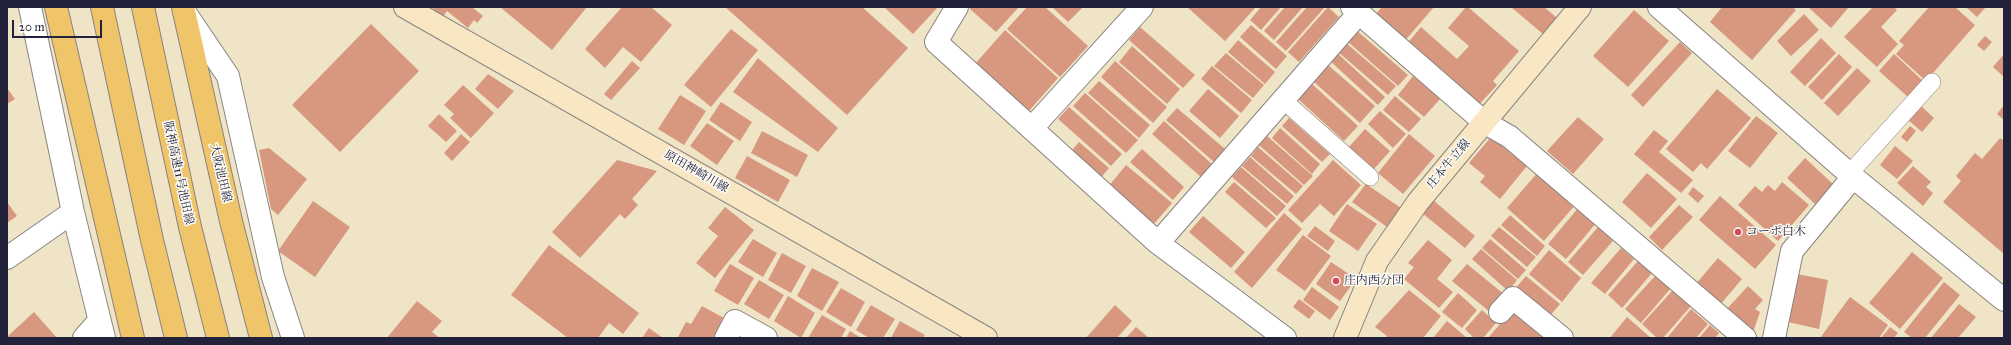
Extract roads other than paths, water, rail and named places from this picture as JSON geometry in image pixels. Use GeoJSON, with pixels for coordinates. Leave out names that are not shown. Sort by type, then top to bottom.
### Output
{"type":"FeatureCollection","features":[{"type":"Feature","properties":{"kind":"main road"},"geometry":{"type":"LineString","coordinates":[[56,7],[133,338]]}},
{"type":"Feature","properties":{"kind":"main road"},"geometry":{"type":"LineString","coordinates":[[102,7],[152,240],[176,338]]}},
{"type":"Feature","properties":{"kind":"main road","name":"阪神高速11号池田線"},"geometry":{"type":"LineString","coordinates":[[143,7],[190,227],[218,338]]}},
{"type":"Feature","properties":{"kind":"main road","name":"大阪池田線"},"geometry":{"type":"LineString","coordinates":[[183,9],[231,221],[261,338]]}},
{"type":"Feature","properties":{"kind":"street"},"geometry":{"type":"LineString","coordinates":[[30,7],[73,212],[102,329],[84,338]]}},
{"type":"Feature","properties":{"kind":"street","name":"原田神崎川線"},"geometry":{"type":"LineString","coordinates":[[405,7],[986,338]]}},
{"type":"Feature","properties":{"kind":"street"},"geometry":{"type":"LineString","coordinates":[[957,7],[936,42],[1158,243],[1285,338]]}},
{"type":"Feature","properties":{"kind":"street"},"geometry":{"type":"LineString","coordinates":[[1032,128],[1142,7]]}},
{"type":"Feature","properties":{"kind":"street","name":"庄本牛立線"},"geometry":{"type":"LineString","coordinates":[[1345,338],[1377,261],[1418,202],[1580,7]]}},
{"type":"Feature","properties":{"kind":"street"},"geometry":{"type":"LineString","coordinates":[[1659,7],[1851,176],[2004,300]]}},
{"type":"Feature","properties":{"kind":"street"},"geometry":{"type":"LineString","coordinates":[[183,9],[228,76],[273,277],[293,338]]}},
{"type":"Feature","properties":{"kind":"street"},"geometry":{"type":"LineString","coordinates":[[1158,243],[1283,100],[1359,9],[1484,122],[1510,137],[1744,338]]}},
{"type":"Feature","properties":{"kind":"street"},"geometry":{"type":"LineString","coordinates":[[1774,338],[1792,251],[1851,176]]}},
{"type":"Feature","properties":{"kind":"street"},"geometry":{"type":"LineString","coordinates":[[7,258],[73,212]]}},
{"type":"Feature","properties":{"kind":"street"},"geometry":{"type":"LineString","coordinates":[[1500,312],[1513,298],[1562,338]]}},
{"type":"Feature","properties":{"kind":"street"},"geometry":{"type":"LineString","coordinates":[[726,338],[736,321],[766,338]]}},
{"type":"Feature","properties":{"kind":"lane"},"geometry":{"type":"LineString","coordinates":[[1851,176],[1932,82]]}},
{"type":"Feature","properties":{"kind":"lane"},"geometry":{"type":"LineString","coordinates":[[1283,100],[1370,177]]}},
{"type":"Feature","properties":{"kind":"place","name":"コーポ白木"},"geometry":{"type":"Point","coordinates":[1738,232]}},
{"type":"Feature","properties":{"kind":"place","name":"庄内西分団"},"geometry":{"type":"Point","coordinates":[1336,281]}}]}
